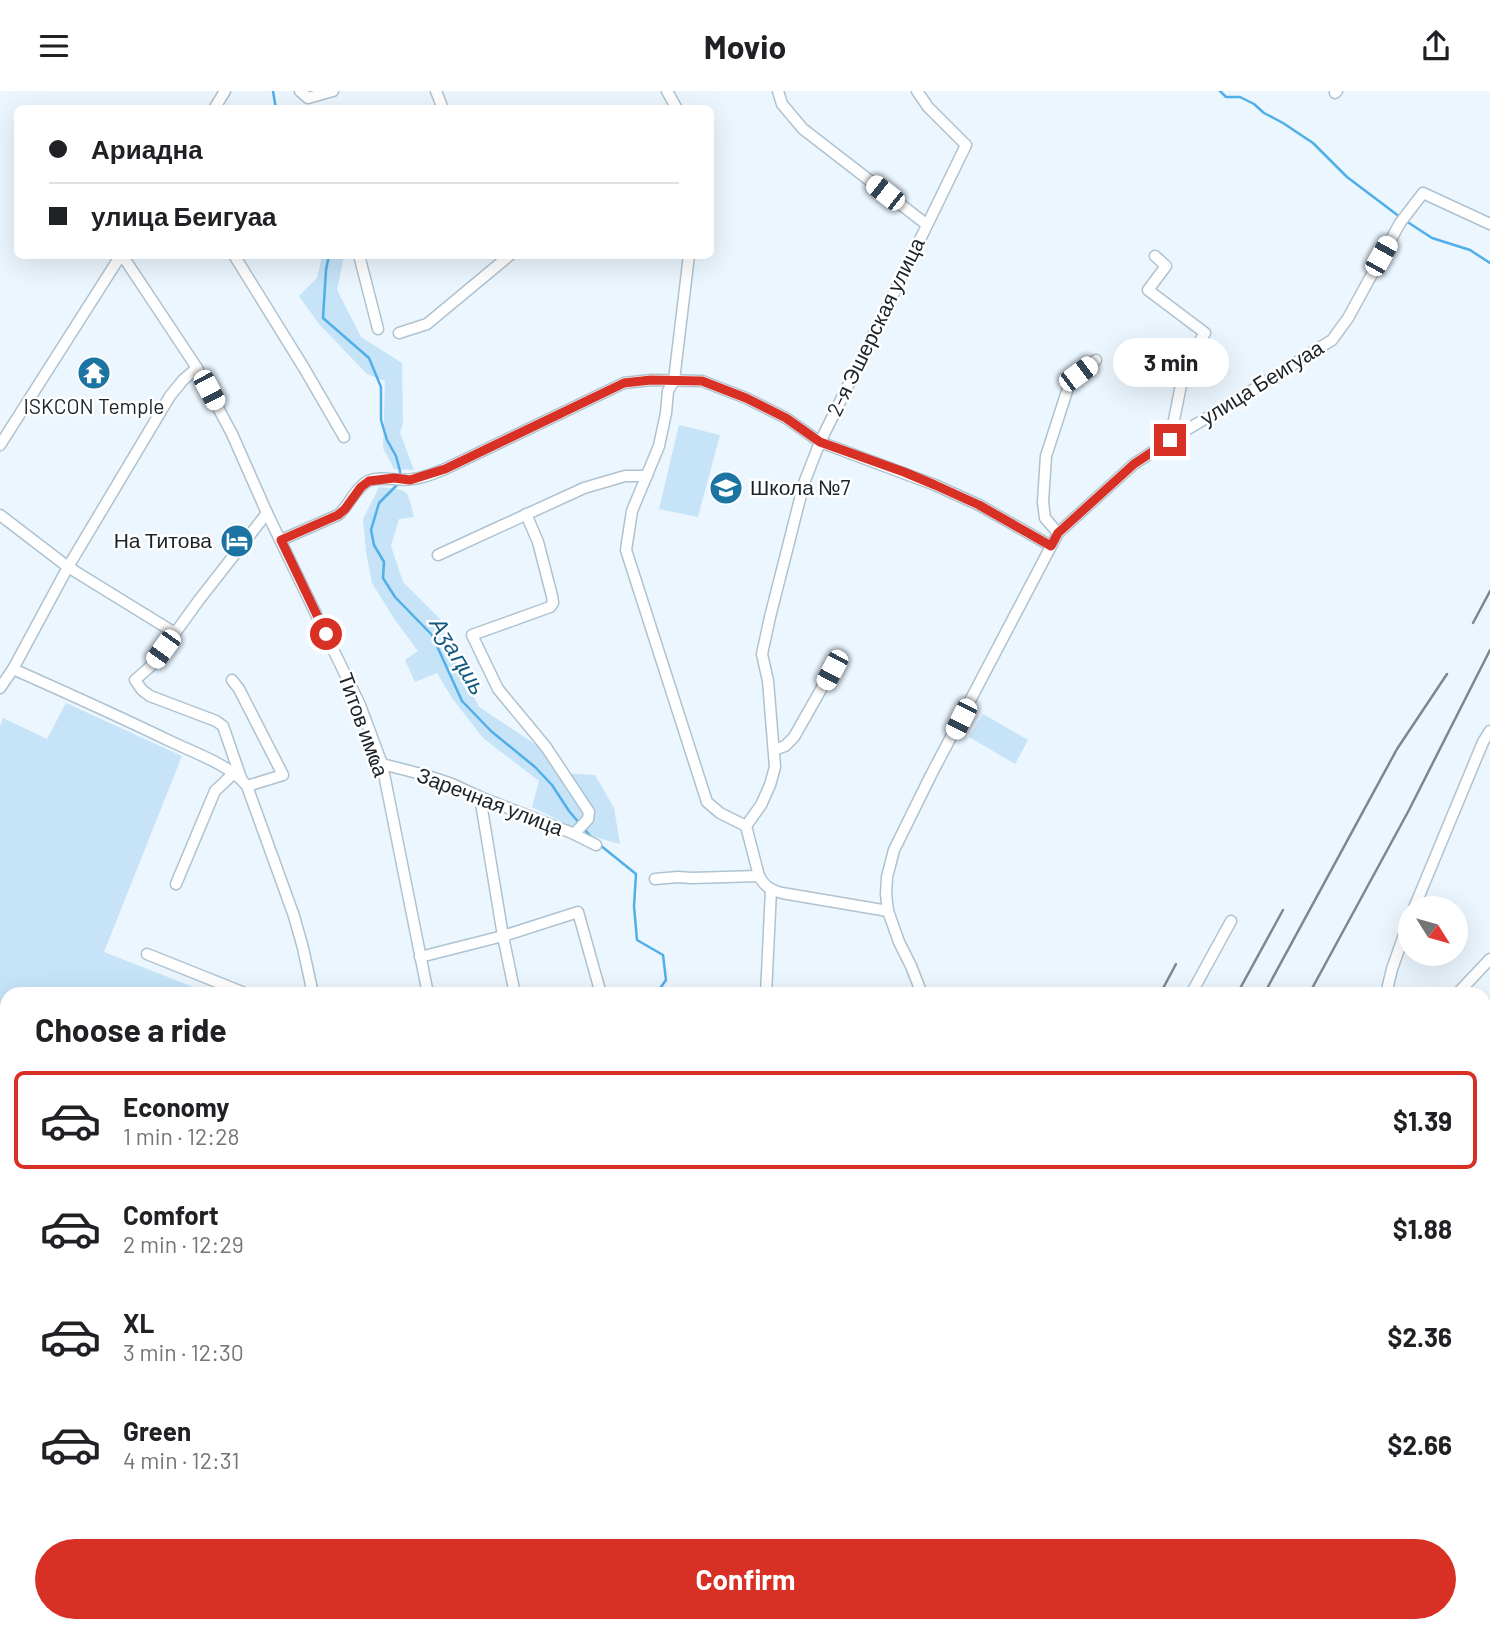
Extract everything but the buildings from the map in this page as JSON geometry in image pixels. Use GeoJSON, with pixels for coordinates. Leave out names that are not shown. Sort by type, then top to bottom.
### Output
{"type":"FeatureCollection","features":[{"type":"Feature","properties":{"kind":"street"},"geometry":{"type":"LineString","coordinates":[[300,91],[308,98],[333,91]]}},
{"type":"Feature","properties":{"kind":"street"},"geometry":{"type":"LineString","coordinates":[[778,91],[782,104],[803,129],[926,224]]}},
{"type":"Feature","properties":{"kind":"street","name":"2-я Эшерская улица"},"geometry":{"type":"LineString","coordinates":[[746,826],[761,805],[775,767],[768,681],[762,654],[804,483],[820,442],[966,145],[928,107],[917,91]]}},
{"type":"Feature","properties":{"kind":"street","name":"улица Беигуаа"},"geometry":{"type":"LineString","coordinates":[[919,987],[888,911],[887,877],[894,851],[1058,533],[1134,464],[1332,340],[1348,318],[1399,223],[1423,193],[1490,225]]}},
{"type":"Feature","properties":{"kind":"street"},"geometry":{"type":"LineString","coordinates":[[1155,256],[1166,266],[1148,290],[1205,333],[1184,370],[1170,440]]}},
{"type":"Feature","properties":{"kind":"street"},"geometry":{"type":"LineString","coordinates":[[0,445],[119,259]]}},
{"type":"Feature","properties":{"kind":"street","name":"Титов имҩа"},"geometry":{"type":"LineString","coordinates":[[125,259],[197,368],[232,434],[360,705],[382,764],[426,987]]}},
{"type":"Feature","properties":{"kind":"street"},"geometry":{"type":"LineString","coordinates":[[236,259],[344,437]]}},
{"type":"Feature","properties":{"kind":"street"},"geometry":{"type":"LineString","coordinates":[[360,259],[378,329]]}},
{"type":"Feature","properties":{"kind":"street"},"geometry":{"type":"LineString","coordinates":[[399,333],[427,324],[505,259]]}},
{"type":"Feature","properties":{"kind":"street"},"geometry":{"type":"LineString","coordinates":[[689,259],[674,380],[668,391],[659,446],[632,510],[625,550],[707,802],[720,813],[746,826],[759,876],[764,885],[782,893],[888,911]]}},
{"type":"Feature","properties":{"kind":"street"},"geometry":{"type":"LineString","coordinates":[[1058,533],[1045,518],[1043,502],[1046,456],[1069,385],[1078,374],[1096,361]]}},
{"type":"Feature","properties":{"kind":"street"},"geometry":{"type":"LineString","coordinates":[[0,688],[68,567],[170,396],[197,368]]}},
{"type":"Feature","properties":{"kind":"street"},"geometry":{"type":"LineString","coordinates":[[281,540],[338,515],[369,481],[394,478],[410,480],[445,469],[624,383],[674,380],[702,381],[746,398],[786,418],[820,442],[935,485],[979,505],[1051,546]]}},
{"type":"Feature","properties":{"kind":"street"},"geometry":{"type":"LineString","coordinates":[[438,555],[584,488],[625,477],[646,476]]}},
{"type":"Feature","properties":{"kind":"street"},"geometry":{"type":"LineString","coordinates":[[267,513],[152,665],[135,680],[150,696],[216,720],[223,726],[240,779],[294,916],[311,987]]}},
{"type":"Feature","properties":{"kind":"street"},"geometry":{"type":"LineString","coordinates":[[0,515],[68,567],[175,633]]}},
{"type":"Feature","properties":{"kind":"street"},"geometry":{"type":"LineString","coordinates":[[526,515],[538,542],[552,603],[550,607],[472,635],[498,689],[546,747],[589,811],[589,819],[576,832]]}},
{"type":"Feature","properties":{"kind":"street"},"geometry":{"type":"LineString","coordinates":[[13,669],[213,762],[240,779]]}},
{"type":"Feature","properties":{"kind":"street"},"geometry":{"type":"LineString","coordinates":[[774,750],[785,746],[794,737],[832,670]]}},
{"type":"Feature","properties":{"kind":"street"},"geometry":{"type":"LineString","coordinates":[[176,884],[215,790],[240,779],[283,775],[232,680]]}},
{"type":"Feature","properties":{"kind":"street"},"geometry":{"type":"LineString","coordinates":[[1420,896],[1483,742],[1490,731]]}},
{"type":"Feature","properties":{"kind":"street","name":"Заречная улица"},"geometry":{"type":"LineString","coordinates":[[382,764],[452,784],[576,832],[596,845]]}},
{"type":"Feature","properties":{"kind":"street"},"geometry":{"type":"LineString","coordinates":[[480,797],[514,987]]}},
{"type":"Feature","properties":{"kind":"street"},"geometry":{"type":"LineString","coordinates":[[655,879],[759,876]]}},
{"type":"Feature","properties":{"kind":"street"},"geometry":{"type":"LineString","coordinates":[[766,987],[771,890]]}},
{"type":"Feature","properties":{"kind":"street"},"geometry":{"type":"LineString","coordinates":[[420,957],[503,936],[578,912],[599,987]]}},
{"type":"Feature","properties":{"kind":"street"},"geometry":{"type":"LineString","coordinates":[[1195,987],[1231,921]]}},
{"type":"Feature","properties":{"kind":"street"},"geometry":{"type":"LineString","coordinates":[[1388,987],[1398,951]]}},
{"type":"Feature","properties":{"kind":"street"},"geometry":{"type":"LineString","coordinates":[[147,954],[230,987]]}},
{"type":"Feature","properties":{"kind":"street"},"geometry":{"type":"LineString","coordinates":[[1464,987],[1490,959]]}},
{"type":"Feature","properties":{"kind":"shaded area"},"geometry":{"type":"Polygon","coordinates":[[[321,259],[343,259],[337,290],[361,337],[402,363],[403,423],[400,433],[414,470],[394,469],[383,448],[385,381],[367,374],[319,324],[299,296],[317,278],[321,259]]]}},
{"type":"Feature","properties":{"kind":"shaded area"},"geometry":{"type":"Polygon","coordinates":[[[679,425],[720,435],[698,517],[659,509],[679,425]]]}},
{"type":"Feature","properties":{"kind":"shaded area"},"geometry":{"type":"Polygon","coordinates":[[[379,487],[402,490],[408,495],[414,517],[399,519],[391,546],[403,582],[442,621],[449,648],[479,707],[538,746],[560,773],[595,775],[614,808],[620,844],[591,836],[532,807],[539,781],[483,738],[452,698],[437,673],[415,682],[405,660],[418,651],[372,583],[366,552],[363,519],[379,487]]]}},
{"type":"Feature","properties":{"kind":"shaded area"},"geometry":{"type":"Polygon","coordinates":[[[66,703],[182,756],[104,952],[193,987],[0,987],[0,726],[3,718],[47,739],[66,703]]]}},
{"type":"Feature","properties":{"kind":"shaded area"},"geometry":{"type":"Polygon","coordinates":[[[983,714],[1028,740],[1015,764],[969,737],[983,714]]]}},
{"type":"Feature","properties":{"kind":"waterway","name":"Аӡаԥшь"},"geometry":{"type":"LineString","coordinates":[[273,91],[275,105]]}},
{"type":"Feature","properties":{"kind":"waterway"},"geometry":{"type":"LineString","coordinates":[[1220,91],[1226,97],[1240,97],[1254,104],[1313,143],[1347,177],[1400,217]]}},
{"type":"Feature","properties":{"kind":"waterway"},"geometry":{"type":"LineString","coordinates":[[1406,221],[1432,238],[1470,250],[1490,263]]}},
{"type":"Feature","properties":{"kind":"waterway","name":"Аӡаԥшь"},"geometry":{"type":"LineString","coordinates":[[328,259],[323,318],[369,358],[381,387],[381,420],[387,440],[396,456],[400,477]]}},
{"type":"Feature","properties":{"kind":"waterway","name":"Аӡаԥшь"},"geometry":{"type":"LineString","coordinates":[[399,483],[379,503],[371,530],[374,545],[384,562],[383,578],[395,597],[432,635],[462,701],[491,731],[535,767],[592,838]]}},
{"type":"Feature","properties":{"kind":"waterway","name":"Аӡаԥшь"},"geometry":{"type":"LineString","coordinates":[[600,845],[636,874],[634,906],[637,940],[663,955],[666,980],[661,987]]}},
{"type":"Feature","properties":{"kind":"railway"},"geometry":{"type":"LineString","coordinates":[[1473,623],[1490,591]]}},
{"type":"Feature","properties":{"kind":"railway"},"geometry":{"type":"LineString","coordinates":[[1313,987],[1409,810],[1490,650]]}},
{"type":"Feature","properties":{"kind":"railway"},"geometry":{"type":"LineString","coordinates":[[1268,987],[1397,749],[1447,674]]}},
{"type":"Feature","properties":{"kind":"railway"},"geometry":{"type":"LineString","coordinates":[[1241,987],[1283,910]]}},
{"type":"Feature","properties":{"kind":"railway"},"geometry":{"type":"LineString","coordinates":[[1164,987],[1176,964]]}},
{"type":"Feature","properties":{"kind":"place","name":"ISKCON Temple"},"geometry":{"type":"Point","coordinates":[94,373]}},
{"type":"Feature","properties":{"kind":"place","name":"Школа №7"},"geometry":{"type":"Point","coordinates":[726,488]}},
{"type":"Feature","properties":{"kind":"place","name":"На Титова"},"geometry":{"type":"Point","coordinates":[237,541]}},
{"type":"Feature","properties":{"kind":"route"},"geometry":{"type":"LineString","coordinates":[[326,634],[281,540],[338,515],[369,481],[425,477],[624,383],[651,380],[702,381],[746,398],[786,418],[820,442],[904,472],[979,505],[1051,546],[1058,533],[1134,464],[1170,440]]}}]}
